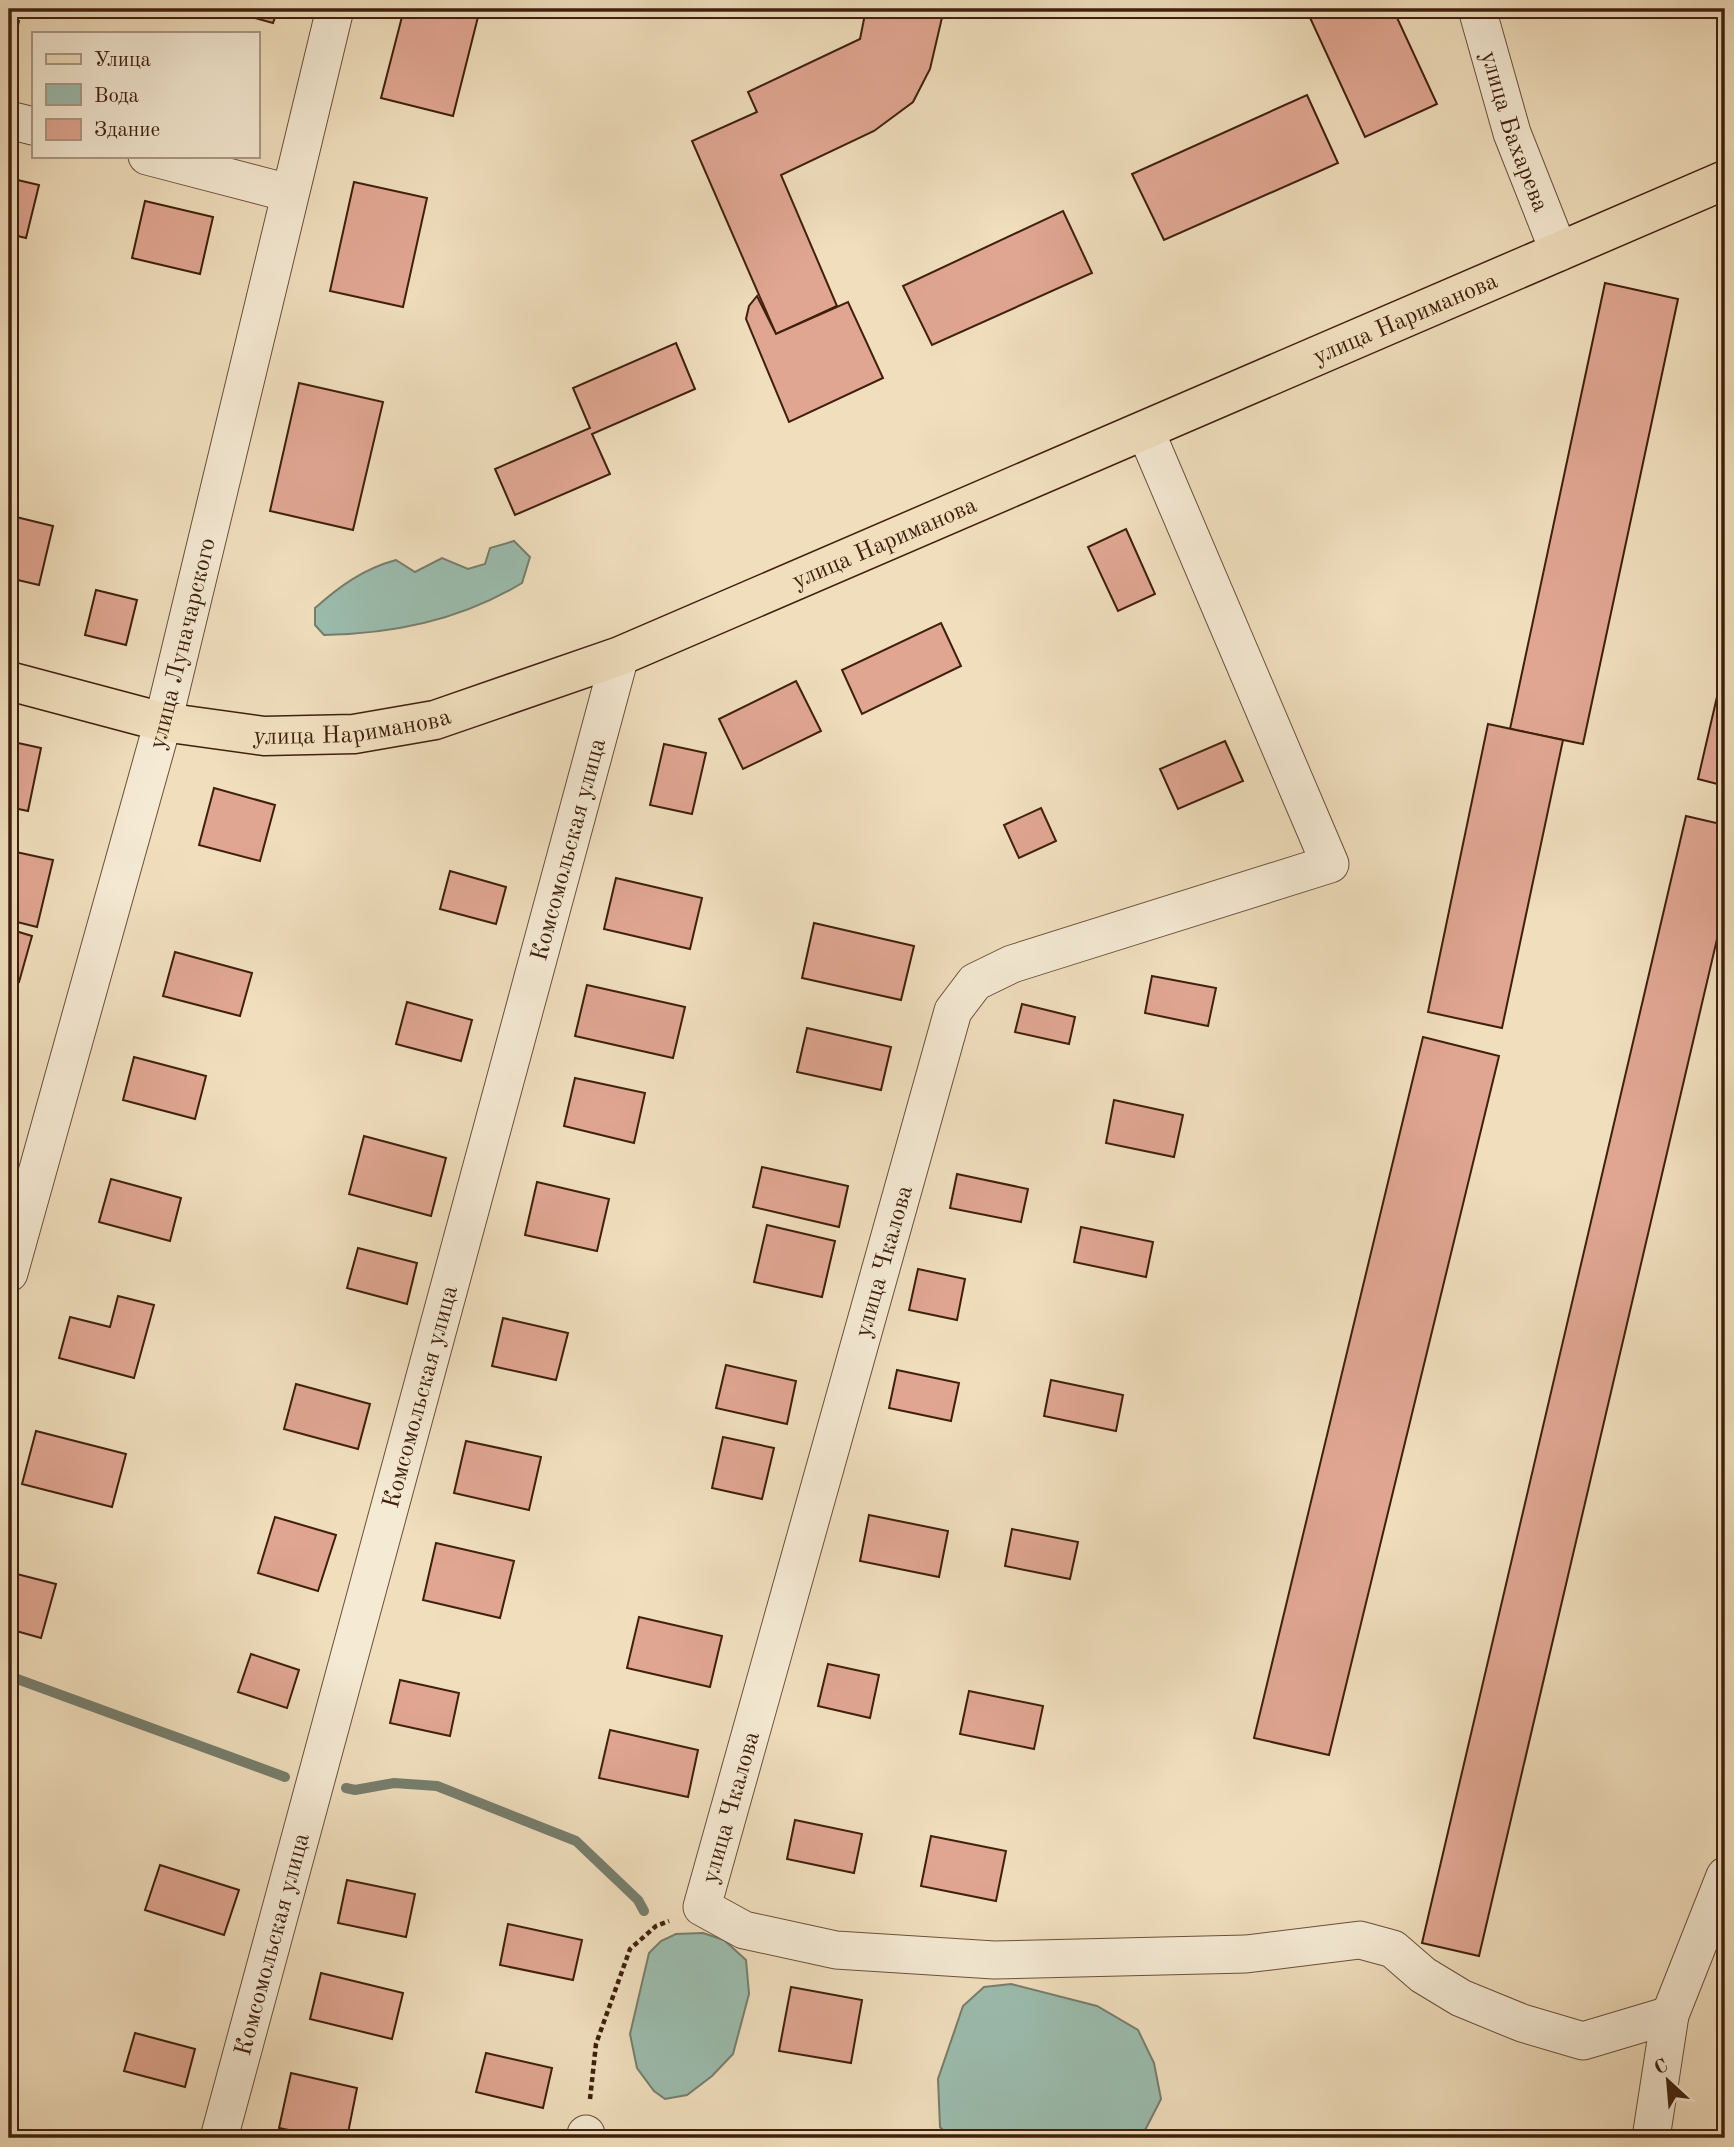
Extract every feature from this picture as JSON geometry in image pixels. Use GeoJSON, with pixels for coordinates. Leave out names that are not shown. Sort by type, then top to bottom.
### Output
{"type":"FeatureCollection","features":[{"type":"Feature","properties":{"kind":"main road","name":"улица Нариманова"},"geometry":{"type":"LineString","coordinates":[[9,681],[163,722],[264,736],[354,734],[435,720],[620,656],[1725,180]]}},
{"type":"Feature","properties":{"kind":"street","name":"улица Луначарского"},"geometry":{"type":"LineString","coordinates":[[9,1273],[163,722],[335,9]]}},
{"type":"Feature","properties":{"kind":"street","name":"улица Бахарева"},"geometry":{"type":"LineString","coordinates":[[1477,9],[1512,133],[1559,252]]}},
{"type":"Feature","properties":{"kind":"street"},"geometry":{"type":"LineString","coordinates":[[9,120],[32,126]]}},
{"type":"Feature","properties":{"kind":"street"},"geometry":{"type":"LineString","coordinates":[[154,158],[289,193]]}},
{"type":"Feature","properties":{"kind":"street","name":"улица Чкалова"},"geometry":{"type":"LineString","coordinates":[[702,1907],[953,1011],[975,982],[1012,964],[1330,864],[1145,430]]}},
{"type":"Feature","properties":{"kind":"street","name":"Комсомольская улица"},"geometry":{"type":"LineString","coordinates":[[219,2138],[620,656]]}},
{"type":"Feature","properties":{"kind":"street"},"geometry":{"type":"LineString","coordinates":[[1651,2138],[1670,2015],[1725,1876]]}},
{"type":"Feature","properties":{"kind":"street"},"geometry":{"type":"LineString","coordinates":[[702,1907],[744,1930],[836,1951],[994,1960],[1246,1954],[1360,1940],[1393,1949],[1423,1975],[1461,1998],[1522,2023],[1583,2041],[1670,2015]]}},
{"type":"Feature","properties":{"kind":"path"},"geometry":{"type":"LineString","coordinates":[[586,2136],[596,2044],[629,1948],[656,1926],[702,1907]]}},
{"type":"Feature","properties":{"kind":"water"},"geometry":{"type":"Polygon","coordinates":[[[514,541],[530,557],[522,583],[476,606],[427,622],[376,632],[324,635],[315,625],[315,608],[343,586],[373,568],[396,560],[415,572],[442,558],[468,569],[485,564],[490,548],[514,541]]]}},
{"type":"Feature","properties":{"kind":"water"},"geometry":{"type":"Polygon","coordinates":[[[703,1933],[724,1940],[746,1960],[749,1994],[733,2054],[712,2076],[687,2095],[665,2099],[654,2091],[637,2068],[630,2034],[649,1953],[661,1941],[676,1934],[703,1933]]]}},
{"type":"Feature","properties":{"kind":"water"},"geometry":{"type":"Polygon","coordinates":[[[1011,1984],[1097,2006],[1138,2030],[1154,2063],[1161,2099],[1141,2138],[950,2138],[940,2127],[938,2079],[963,2006],[984,1987],[1011,1984]]]}},
{"type":"Feature","properties":{"kind":"building"},"geometry":{"type":"Polygon","coordinates":[[[222,9],[278,9],[273,23],[222,9]]]}},
{"type":"Feature","properties":{"kind":"building"},"geometry":{"type":"Polygon","coordinates":[[[404,9],[480,9],[453,116],[381,98],[404,9]]]}},
{"type":"Feature","properties":{"kind":"building"},"geometry":{"type":"Polygon","coordinates":[[[866,9],[944,9],[930,69],[913,102],[874,131],[781,175],[837,306],[776,334],[692,141],[757,112],[748,92],[860,39],[866,9]]]}},
{"type":"Feature","properties":{"kind":"building"},"geometry":{"type":"Polygon","coordinates":[[[1306,9],[1393,9],[1437,104],[1365,137],[1306,9]]]}},
{"type":"Feature","properties":{"kind":"building"},"geometry":{"type":"Polygon","coordinates":[[[9,19],[19,21],[9,62],[9,19]]]}},
{"type":"Feature","properties":{"kind":"building"},"geometry":{"type":"Polygon","coordinates":[[[1307,95],[1338,163],[1164,240],[1132,174],[1307,95]]]}},
{"type":"Feature","properties":{"kind":"building"},"geometry":{"type":"Polygon","coordinates":[[[9,178],[39,185],[26,238],[9,234],[9,178]]]}},
{"type":"Feature","properties":{"kind":"building"},"geometry":{"type":"Polygon","coordinates":[[[354,182],[427,198],[403,307],[330,291],[354,182]]]}},
{"type":"Feature","properties":{"kind":"building"},"geometry":{"type":"Polygon","coordinates":[[[145,201],[213,217],[200,274],[132,258],[145,201]]]}},
{"type":"Feature","properties":{"kind":"building"},"geometry":{"type":"Polygon","coordinates":[[[1063,211],[1092,273],[932,345],[903,286],[1063,211]]]}},
{"type":"Feature","properties":{"kind":"building"},"geometry":{"type":"Polygon","coordinates":[[[1605,283],[1678,299],[1583,744],[1510,729],[1605,283]]]}},
{"type":"Feature","properties":{"kind":"building"},"geometry":{"type":"Polygon","coordinates":[[[757,296],[776,334],[848,302],[883,378],[789,422],[746,319],[749,306],[757,296]]]}},
{"type":"Feature","properties":{"kind":"building"},"geometry":{"type":"Polygon","coordinates":[[[676,343],[695,389],[592,434],[610,474],[515,515],[495,469],[590,428],[573,388],[676,343]]]}},
{"type":"Feature","properties":{"kind":"building"},"geometry":{"type":"Polygon","coordinates":[[[299,383],[383,402],[353,530],[270,511],[299,383]]]}},
{"type":"Feature","properties":{"kind":"building"},"geometry":{"type":"Polygon","coordinates":[[[12,516],[53,526],[39,585],[9,578],[9,530],[12,516]]]}},
{"type":"Feature","properties":{"kind":"building"},"geometry":{"type":"Polygon","coordinates":[[[1126,529],[1155,594],[1118,611],[1088,547],[1126,529]]]}},
{"type":"Feature","properties":{"kind":"building"},"geometry":{"type":"Polygon","coordinates":[[[96,590],[137,600],[126,645],[85,635],[96,590]]]}},
{"type":"Feature","properties":{"kind":"building"},"geometry":{"type":"Polygon","coordinates":[[[941,623],[961,666],[862,714],[842,670],[941,623]]]}},
{"type":"Feature","properties":{"kind":"building"},"geometry":{"type":"Polygon","coordinates":[[[1725,662],[1725,786],[1698,779],[1725,662]]]}},
{"type":"Feature","properties":{"kind":"building"},"geometry":{"type":"Polygon","coordinates":[[[796,681],[821,731],[743,769],[719,719],[796,681]]]}},
{"type":"Feature","properties":{"kind":"building"},"geometry":{"type":"Polygon","coordinates":[[[1488,724],[1563,740],[1502,1028],[1428,1012],[1488,724]]]}},
{"type":"Feature","properties":{"kind":"building"},"geometry":{"type":"Polygon","coordinates":[[[9,741],[41,748],[28,811],[9,807],[9,741]]]}},
{"type":"Feature","properties":{"kind":"building"},"geometry":{"type":"Polygon","coordinates":[[[1225,741],[1243,781],[1178,809],[1160,769],[1225,741]]]}},
{"type":"Feature","properties":{"kind":"building"},"geometry":{"type":"Polygon","coordinates":[[[664,744],[706,753],[692,814],[650,805],[664,744]]]}},
{"type":"Feature","properties":{"kind":"building"},"geometry":{"type":"Polygon","coordinates":[[[214,788],[275,805],[260,861],[199,845],[214,788]]]}},
{"type":"Feature","properties":{"kind":"building"},"geometry":{"type":"Polygon","coordinates":[[[1041,808],[1056,841],[1019,858],[1004,825],[1041,808]]]}},
{"type":"Feature","properties":{"kind":"building"},"geometry":{"type":"Polygon","coordinates":[[[1686,816],[1725,825],[1725,905],[1479,1956],[1422,1943],[1686,816]]]}},
{"type":"Feature","properties":{"kind":"building"},"geometry":{"type":"Polygon","coordinates":[[[16,852],[53,860],[37,927],[9,920],[9,883],[16,852]]]}},
{"type":"Feature","properties":{"kind":"building"},"geometry":{"type":"Polygon","coordinates":[[[450,871],[506,887],[496,924],[440,909],[450,871]]]}},
{"type":"Feature","properties":{"kind":"building"},"geometry":{"type":"Polygon","coordinates":[[[616,878],[702,898],[690,949],[604,929],[616,878]]]}},
{"type":"Feature","properties":{"kind":"building"},"geometry":{"type":"Polygon","coordinates":[[[814,923],[914,946],[901,1000],[802,978],[814,923]]]}},
{"type":"Feature","properties":{"kind":"building"},"geometry":{"type":"Polygon","coordinates":[[[9,929],[32,936],[19,982],[9,979],[9,929]]]}},
{"type":"Feature","properties":{"kind":"building"},"geometry":{"type":"Polygon","coordinates":[[[175,952],[252,973],[240,1016],[163,996],[175,952]]]}},
{"type":"Feature","properties":{"kind":"building"},"geometry":{"type":"Polygon","coordinates":[[[1152,976],[1216,988],[1208,1026],[1145,1013],[1152,976]]]}},
{"type":"Feature","properties":{"kind":"building"},"geometry":{"type":"Polygon","coordinates":[[[587,985],[685,1007],[673,1058],[575,1036],[587,985]]]}},
{"type":"Feature","properties":{"kind":"building"},"geometry":{"type":"Polygon","coordinates":[[[407,1002],[472,1020],[461,1061],[396,1044],[407,1002]]]}},
{"type":"Feature","properties":{"kind":"building"},"geometry":{"type":"Polygon","coordinates":[[[1022,1004],[1075,1017],[1069,1044],[1015,1032],[1022,1004]]]}},
{"type":"Feature","properties":{"kind":"building"},"geometry":{"type":"Polygon","coordinates":[[[807,1028],[891,1047],[881,1090],[797,1072],[807,1028]]]}},
{"type":"Feature","properties":{"kind":"building"},"geometry":{"type":"Polygon","coordinates":[[[1423,1037],[1499,1056],[1329,1755],[1254,1738],[1423,1037]]]}},
{"type":"Feature","properties":{"kind":"building"},"geometry":{"type":"Polygon","coordinates":[[[134,1057],[206,1076],[195,1119],[123,1100],[134,1057]]]}},
{"type":"Feature","properties":{"kind":"building"},"geometry":{"type":"Polygon","coordinates":[[[575,1078],[645,1093],[634,1143],[564,1126],[575,1078]]]}},
{"type":"Feature","properties":{"kind":"building"},"geometry":{"type":"Polygon","coordinates":[[[1114,1100],[1183,1115],[1174,1157],[1106,1143],[1114,1100]]]}},
{"type":"Feature","properties":{"kind":"building"},"geometry":{"type":"Polygon","coordinates":[[[364,1136],[446,1158],[431,1216],[349,1194],[364,1136]]]}},
{"type":"Feature","properties":{"kind":"building"},"geometry":{"type":"Polygon","coordinates":[[[762,1167],[848,1186],[839,1227],[753,1207],[762,1167]]]}},
{"type":"Feature","properties":{"kind":"building"},"geometry":{"type":"Polygon","coordinates":[[[957,1174],[1028,1189],[1021,1222],[950,1208],[957,1174]]]}},
{"type":"Feature","properties":{"kind":"building"},"geometry":{"type":"Polygon","coordinates":[[[111,1179],[181,1198],[170,1241],[99,1222],[111,1179]]]}},
{"type":"Feature","properties":{"kind":"building"},"geometry":{"type":"Polygon","coordinates":[[[537,1182],[609,1199],[597,1251],[525,1235],[537,1182]]]}},
{"type":"Feature","properties":{"kind":"building"},"geometry":{"type":"Polygon","coordinates":[[[767,1225],[835,1241],[822,1297],[754,1282],[767,1225]]]}},
{"type":"Feature","properties":{"kind":"building"},"geometry":{"type":"Polygon","coordinates":[[[1081,1227],[1153,1242],[1146,1277],[1074,1262],[1081,1227]]]}},
{"type":"Feature","properties":{"kind":"building"},"geometry":{"type":"Polygon","coordinates":[[[358,1248],[417,1263],[407,1304],[347,1288],[358,1248]]]}},
{"type":"Feature","properties":{"kind":"building"},"geometry":{"type":"Polygon","coordinates":[[[918,1269],[965,1279],[957,1320],[909,1310],[918,1269]]]}},
{"type":"Feature","properties":{"kind":"building"},"geometry":{"type":"Polygon","coordinates":[[[118,1296],[154,1305],[134,1378],[59,1358],[70,1317],[110,1327],[118,1296]]]}},
{"type":"Feature","properties":{"kind":"building"},"geometry":{"type":"Polygon","coordinates":[[[503,1318],[568,1333],[556,1380],[492,1366],[503,1318]]]}},
{"type":"Feature","properties":{"kind":"building"},"geometry":{"type":"Polygon","coordinates":[[[726,1365],[796,1381],[787,1424],[716,1408],[726,1365]]]}},
{"type":"Feature","properties":{"kind":"building"},"geometry":{"type":"Polygon","coordinates":[[[897,1370],[959,1383],[951,1421],[889,1408],[897,1370]]]}},
{"type":"Feature","properties":{"kind":"building"},"geometry":{"type":"Polygon","coordinates":[[[1051,1380],[1123,1395],[1116,1431],[1044,1416],[1051,1380]]]}},
{"type":"Feature","properties":{"kind":"building"},"geometry":{"type":"Polygon","coordinates":[[[296,1384],[370,1404],[358,1449],[284,1429],[296,1384]]]}},
{"type":"Feature","properties":{"kind":"building"},"geometry":{"type":"Polygon","coordinates":[[[36,1431],[126,1454],[112,1507],[22,1484],[36,1431]]]}},
{"type":"Feature","properties":{"kind":"building"},"geometry":{"type":"Polygon","coordinates":[[[723,1437],[774,1448],[762,1499],[712,1488],[723,1437]]]}},
{"type":"Feature","properties":{"kind":"building"},"geometry":{"type":"Polygon","coordinates":[[[466,1441],[541,1457],[529,1510],[454,1493],[466,1441]]]}},
{"type":"Feature","properties":{"kind":"building"},"geometry":{"type":"Polygon","coordinates":[[[869,1515],[948,1531],[939,1577],[860,1561],[869,1515]]]}},
{"type":"Feature","properties":{"kind":"building"},"geometry":{"type":"Polygon","coordinates":[[[275,1517],[336,1535],[318,1591],[258,1573],[275,1517]]]}},
{"type":"Feature","properties":{"kind":"building"},"geometry":{"type":"Polygon","coordinates":[[[1012,1529],[1078,1542],[1070,1579],[1005,1566],[1012,1529]]]}},
{"type":"Feature","properties":{"kind":"building"},"geometry":{"type":"Polygon","coordinates":[[[436,1543],[514,1561],[500,1618],[423,1600],[436,1543]]]}},
{"type":"Feature","properties":{"kind":"building"},"geometry":{"type":"Polygon","coordinates":[[[9,1572],[56,1584],[41,1638],[9,1629],[9,1572]]]}},
{"type":"Feature","properties":{"kind":"building"},"geometry":{"type":"Polygon","coordinates":[[[639,1617],[722,1636],[710,1687],[627,1668],[639,1617]]]}},
{"type":"Feature","properties":{"kind":"building"},"geometry":{"type":"Polygon","coordinates":[[[251,1654],[299,1670],[287,1708],[238,1692],[251,1654]]]}},
{"type":"Feature","properties":{"kind":"building"},"geometry":{"type":"Polygon","coordinates":[[[828,1664],[879,1675],[870,1718],[818,1706],[828,1664]]]}},
{"type":"Feature","properties":{"kind":"building"},"geometry":{"type":"Polygon","coordinates":[[[400,1680],[459,1693],[450,1736],[390,1723],[400,1680]]]}},
{"type":"Feature","properties":{"kind":"building"},"geometry":{"type":"Polygon","coordinates":[[[969,1691],[1043,1706],[1034,1749],[960,1734],[969,1691]]]}},
{"type":"Feature","properties":{"kind":"building"},"geometry":{"type":"Polygon","coordinates":[[[610,1730],[698,1750],[688,1797],[599,1778],[610,1730]]]}},
{"type":"Feature","properties":{"kind":"building"},"geometry":{"type":"Polygon","coordinates":[[[9,1737],[17,1739],[9,1767],[9,1737]]]}},
{"type":"Feature","properties":{"kind":"building"},"geometry":{"type":"Polygon","coordinates":[[[795,1820],[862,1834],[854,1873],[787,1859],[795,1820]]]}},
{"type":"Feature","properties":{"kind":"building"},"geometry":{"type":"Polygon","coordinates":[[[931,1836],[1006,1851],[996,1901],[921,1886],[931,1836]]]}},
{"type":"Feature","properties":{"kind":"building"},"geometry":{"type":"Polygon","coordinates":[[[160,1865],[239,1890],[224,1935],[145,1910],[160,1865]]]}},
{"type":"Feature","properties":{"kind":"building"},"geometry":{"type":"Polygon","coordinates":[[[347,1880],[415,1894],[406,1937],[338,1923],[347,1880]]]}},
{"type":"Feature","properties":{"kind":"building"},"geometry":{"type":"Polygon","coordinates":[[[508,1924],[582,1940],[573,1980],[500,1965],[508,1924]]]}},
{"type":"Feature","properties":{"kind":"building"},"geometry":{"type":"Polygon","coordinates":[[[321,1973],[403,1993],[392,2039],[310,2019],[321,1973]]]}},
{"type":"Feature","properties":{"kind":"building"},"geometry":{"type":"Polygon","coordinates":[[[791,1987],[862,2000],[851,2063],[779,2051],[791,1987]]]}},
{"type":"Feature","properties":{"kind":"building"},"geometry":{"type":"Polygon","coordinates":[[[135,2033],[195,2049],[185,2087],[124,2071],[135,2033]]]}},
{"type":"Feature","properties":{"kind":"building"},"geometry":{"type":"Polygon","coordinates":[[[486,2053],[552,2068],[543,2108],[476,2092],[486,2053]]]}},
{"type":"Feature","properties":{"kind":"building"},"geometry":{"type":"Polygon","coordinates":[[[291,2073],[357,2088],[347,2138],[328,2138],[279,2128],[291,2073]]]}},
{"type":"Feature","properties":{"kind":"waterway"},"geometry":{"type":"LineString","coordinates":[[9,1676],[285,1777]]}},
{"type":"Feature","properties":{"kind":"waterway"},"geometry":{"type":"LineString","coordinates":[[346,1788],[355,1790],[394,1783],[437,1786],[576,1841],[638,1900],[644,1911]]}}]}
